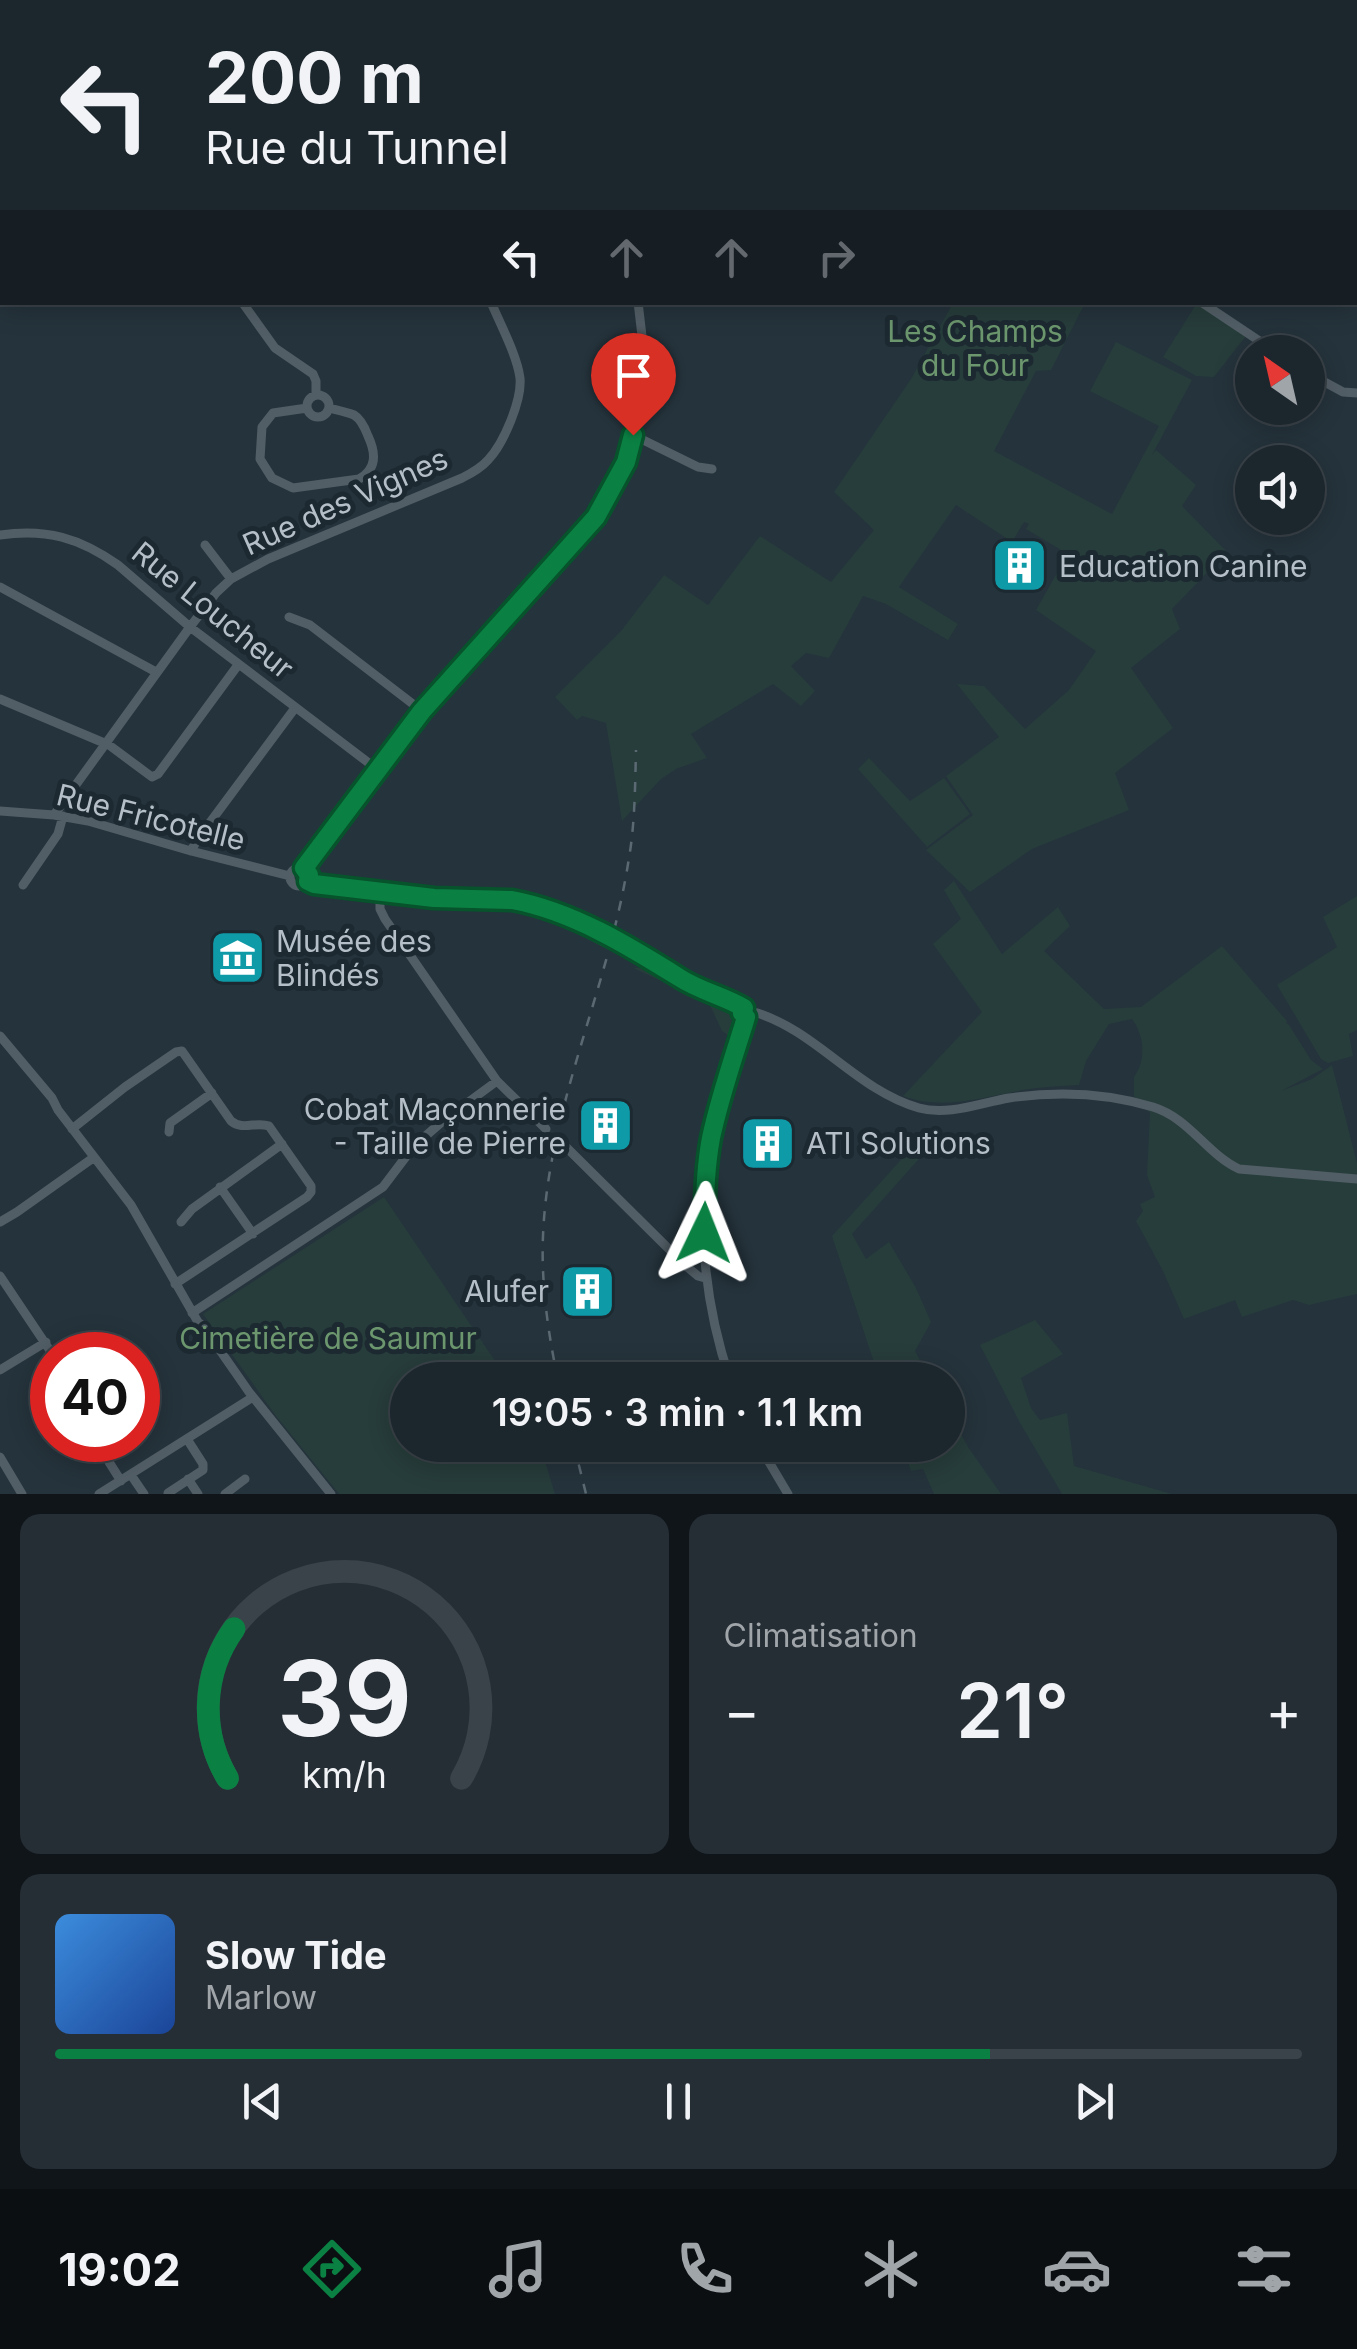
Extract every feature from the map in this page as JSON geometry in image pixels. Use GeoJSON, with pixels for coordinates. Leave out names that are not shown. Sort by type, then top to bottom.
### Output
{"type":"FeatureCollection","features":[{"type":"Feature","properties":{"kind":"street"},"geometry":{"type":"LineString","coordinates":[[244,305],[276,348],[313,374],[316,396]]}},
{"type":"Feature","properties":{"kind":"street","name":"Rue des Vignes"},"geometry":{"type":"LineString","coordinates":[[23,885],[58,834],[58,816],[104,743],[216,593],[231,579],[268,559],[462,478],[491,457],[514,412],[520,381],[492,305]]}},
{"type":"Feature","properties":{"kind":"street"},"geometry":{"type":"LineString","coordinates":[[304,868],[422,711],[596,517],[626,462],[633,435],[644,353],[638,305]]}},
{"type":"Feature","properties":{"kind":"street"},"geometry":{"type":"LineString","coordinates":[[1206,305],[1250,335]]}},
{"type":"Feature","properties":{"kind":"street"},"geometry":{"type":"LineString","coordinates":[[1325,382],[1356,394]]}},
{"type":"Feature","properties":{"kind":"street"},"geometry":{"type":"LineString","coordinates":[[316,396],[326,398],[329,408],[316,418],[307,408],[308,401],[316,396]]}},
{"type":"Feature","properties":{"kind":"street"},"geometry":{"type":"LineString","coordinates":[[307,408],[273,413],[262,428],[260,459],[272,478],[293,488],[359,479],[374,464],[374,449],[363,424],[356,416],[329,408]]}},
{"type":"Feature","properties":{"kind":"street"},"geometry":{"type":"LineString","coordinates":[[633,435],[698,467],[712,469]]}},
{"type":"Feature","properties":{"kind":"street","name":"Rue Loucheur"},"geometry":{"type":"LineString","coordinates":[[0,535],[48,533],[100,552],[238,665],[378,770]]}},
{"type":"Feature","properties":{"kind":"street"},"geometry":{"type":"LineString","coordinates":[[206,545],[231,579]]}},
{"type":"Feature","properties":{"kind":"street"},"geometry":{"type":"LineString","coordinates":[[0,586],[156,672]]}},
{"type":"Feature","properties":{"kind":"street"},"geometry":{"type":"LineString","coordinates":[[288,617],[310,625],[422,711]]}},
{"type":"Feature","properties":{"kind":"street"},"geometry":{"type":"LineString","coordinates":[[0,699],[104,743],[152,778],[238,665]]}},
{"type":"Feature","properties":{"kind":"street"},"geometry":{"type":"LineString","coordinates":[[191,851],[295,708]]}},
{"type":"Feature","properties":{"kind":"street","name":"Rue Fricotelle"},"geometry":{"type":"LineString","coordinates":[[0,811],[88,821],[290,876]]}},
{"type":"Feature","properties":{"kind":"street"},"geometry":{"type":"LineString","coordinates":[[295,868],[304,868],[308,881],[297,886],[290,876],[295,868]]}},
{"type":"Feature","properties":{"kind":"street"},"geometry":{"type":"LineString","coordinates":[[308,881],[380,893],[512,900],[552,912],[612,938],[748,1012],[788,1026],[862,1079],[918,1108],[944,1110],[1046,1094],[1112,1098],[1170,1114],[1239,1169],[1357,1179]]}},
{"type":"Feature","properties":{"kind":"street"},"geometry":{"type":"LineString","coordinates":[[380,893],[380,909],[385,919],[497,1081],[546,1128]]}},
{"type":"Feature","properties":{"kind":"street"},"geometry":{"type":"LineString","coordinates":[[725,1362],[706,1278],[704,1200],[711,1138],[748,1012]]}},
{"type":"Feature","properties":{"kind":"street"},"geometry":{"type":"LineString","coordinates":[[0,1036],[106,1171],[192,1313],[331,1494]]}},
{"type":"Feature","properties":{"kind":"street"},"geometry":{"type":"LineString","coordinates":[[72,1129],[124,1087],[182,1051],[235,1124],[265,1124],[310,1186],[307,1197],[175,1284]]}},
{"type":"Feature","properties":{"kind":"street"},"geometry":{"type":"LineString","coordinates":[[192,1313],[383,1187],[414,1146],[497,1081]]}},
{"type":"Feature","properties":{"kind":"street"},"geometry":{"type":"LineString","coordinates":[[168,1132],[170,1122],[212,1093]]}},
{"type":"Feature","properties":{"kind":"street"},"geometry":{"type":"LineString","coordinates":[[181,1222],[220,1187],[282,1144]]}},
{"type":"Feature","properties":{"kind":"street"},"geometry":{"type":"LineString","coordinates":[[567,1148],[686,1266],[706,1278]]}},
{"type":"Feature","properties":{"kind":"street"},"geometry":{"type":"LineString","coordinates":[[1,1219],[93,1158]]}},
{"type":"Feature","properties":{"kind":"street"},"geometry":{"type":"LineString","coordinates":[[220,1187],[253,1234]]}},
{"type":"Feature","properties":{"kind":"street"},"geometry":{"type":"LineString","coordinates":[[0,1276],[39,1332]]}},
{"type":"Feature","properties":{"kind":"street"},"geometry":{"type":"LineString","coordinates":[[0,1370],[30,1352]]}},
{"type":"Feature","properties":{"kind":"street"},"geometry":{"type":"LineString","coordinates":[[99,1494],[253,1396]]}},
{"type":"Feature","properties":{"kind":"street"},"geometry":{"type":"LineString","coordinates":[[168,1492],[203,1470],[186,1439]]}},
{"type":"Feature","properties":{"kind":"street"},"geometry":{"type":"LineString","coordinates":[[0,1457],[22,1494]]}},
{"type":"Feature","properties":{"kind":"street"},"geometry":{"type":"LineString","coordinates":[[109,1462],[120,1482]]}},
{"type":"Feature","properties":{"kind":"street"},"geometry":{"type":"LineString","coordinates":[[769,1462],[788,1494]]}},
{"type":"Feature","properties":{"kind":"street"},"geometry":{"type":"LineString","coordinates":[[131,1475],[144,1494]]}},
{"type":"Feature","properties":{"kind":"street"},"geometry":{"type":"LineString","coordinates":[[225,1494],[246,1479]]}},
{"type":"Feature","properties":{"kind":"street"},"geometry":{"type":"LineString","coordinates":[[188,1480],[198,1494]]}},
{"type":"Feature","properties":{"kind":"green space","name":"Les Champs du Four"},"geometry":{"type":"Polygon","coordinates":[[[952,305],[1084,305],[1051,370],[1036,371],[994,451],[1112,514],[1159,426],[1090,391],[1116,342],[1192,380],[1152,455],[1156,450],[1196,485],[1182,506],[1227,552],[1172,609],[1180,629],[1131,668],[1173,728],[1115,773],[1129,810],[1032,849],[970,892],[926,850],[973,815],[946,776],[999,737],[957,684],[984,686],[1025,729],[1069,690],[1096,651],[1036,610],[1070,550],[1066,553],[1026,529],[1029,524],[1024,522],[1012,542],[956,505],[899,587],[958,624],[948,640],[886,604],[863,596],[829,658],[806,653],[791,666],[815,691],[801,706],[773,684],[691,734],[707,758],[661,779],[622,821],[606,723],[582,716],[577,720],[555,697],[621,631],[664,575],[708,605],[760,536],[831,582],[874,530],[834,492],[911,379],[952,305]]]}},
{"type":"Feature","properties":{"kind":"green space"},"geometry":{"type":"Polygon","coordinates":[[[1196,305],[1200,305],[1245,335],[1235,335],[1235,350],[1214,377],[1196,376],[1163,357],[1196,305]]]}},
{"type":"Feature","properties":{"kind":"green space"},"geometry":{"type":"Polygon","coordinates":[[[869,758],[910,801],[944,778],[970,814],[927,847],[858,769],[869,758]]]}},
{"type":"Feature","properties":{"kind":"green space"},"geometry":{"type":"Polygon","coordinates":[[[954,881],[1002,954],[1058,907],[1070,926],[1044,951],[1104,1009],[1141,1007],[1222,946],[1287,1021],[1311,1060],[1323,1069],[1281,1091],[1312,1079],[1332,1065],[1357,1163],[1357,1294],[1309,1305],[1293,1300],[1242,1317],[1235,1300],[1184,1319],[1136,1221],[1143,1211],[1140,1204],[1155,1197],[1147,1175],[1150,1113],[1134,1096],[1134,1077],[1141,1064],[1142,1048],[1132,1019],[1109,1024],[1086,1061],[1079,1085],[948,1103],[903,1096],[982,1012],[933,944],[961,919],[944,890],[954,881]]]}},
{"type":"Feature","properties":{"kind":"green space"},"geometry":{"type":"Polygon","coordinates":[[[1357,896],[1357,1030],[1349,1034],[1353,1056],[1328,1063],[1321,1059],[1277,985],[1337,947],[1323,917],[1357,896]]]}},
{"type":"Feature","properties":{"kind":"green space"},"geometry":{"type":"Polygon","coordinates":[[[633,968],[669,979],[734,1011],[729,1036],[722,1031],[709,1003],[633,968]]]}},
{"type":"Feature","properties":{"kind":"green space"},"geometry":{"type":"Polygon","coordinates":[[[927,1131],[934,1142],[852,1234],[866,1259],[889,1242],[916,1288],[931,1322],[915,1351],[921,1362],[874,1362],[832,1236],[927,1131]]]}},
{"type":"Feature","properties":{"kind":"green space","name":"Cimetière de Saumur"},"geometry":{"type":"Polygon","coordinates":[[[384,1197],[496,1362],[390,1362],[390,1462],[545,1462],[555,1494],[339,1494],[276,1416],[203,1314],[384,1197]]]}},
{"type":"Feature","properties":{"kind":"green space"},"geometry":{"type":"Polygon","coordinates":[[[1035,1320],[1063,1354],[1021,1378],[1031,1408],[1040,1420],[1067,1413],[1074,1466],[1172,1494],[1062,1494],[980,1345],[1035,1320]]]}},
{"type":"Feature","properties":{"kind":"green space"},"geometry":{"type":"Polygon","coordinates":[[[965,1441],[1001,1494],[934,1494],[923,1469],[911,1471],[908,1462],[965,1462],[965,1441]]]}},
{"type":"Feature","properties":{"kind":"railway"},"geometry":{"type":"LineString","coordinates":[[555,1362],[543,1272],[547,1188],[567,1095],[619,911],[632,836],[636,750]]}},
{"type":"Feature","properties":{"kind":"railway"},"geometry":{"type":"LineString","coordinates":[[578,1462],[586,1494]]}},
{"type":"Feature","properties":{"kind":"place","name":"Education Canine"},"geometry":{"type":"Point","coordinates":[1020,566]}},
{"type":"Feature","properties":{"kind":"place","name":"Musée des Blindés"},"geometry":{"type":"Point","coordinates":[237,958]}},
{"type":"Feature","properties":{"kind":"place","name":"Cobat Maçonnerie - Taille de Pierre"},"geometry":{"type":"Point","coordinates":[605,1126]}},
{"type":"Feature","properties":{"kind":"place","name":"ATI Solutions"},"geometry":{"type":"Point","coordinates":[767,1143]}},
{"type":"Feature","properties":{"kind":"place","name":"Alufer"},"geometry":{"type":"Point","coordinates":[588,1291]}},
{"type":"Feature","properties":{"kind":"route"},"geometry":{"type":"LineString","coordinates":[[633,435],[626,462],[596,517],[422,711],[304,868],[308,881],[314,884],[407,896],[524,902],[612,938],[682,979],[744,1008],[742,1013],[746,1017],[711,1138],[704,1233]]}}]}
